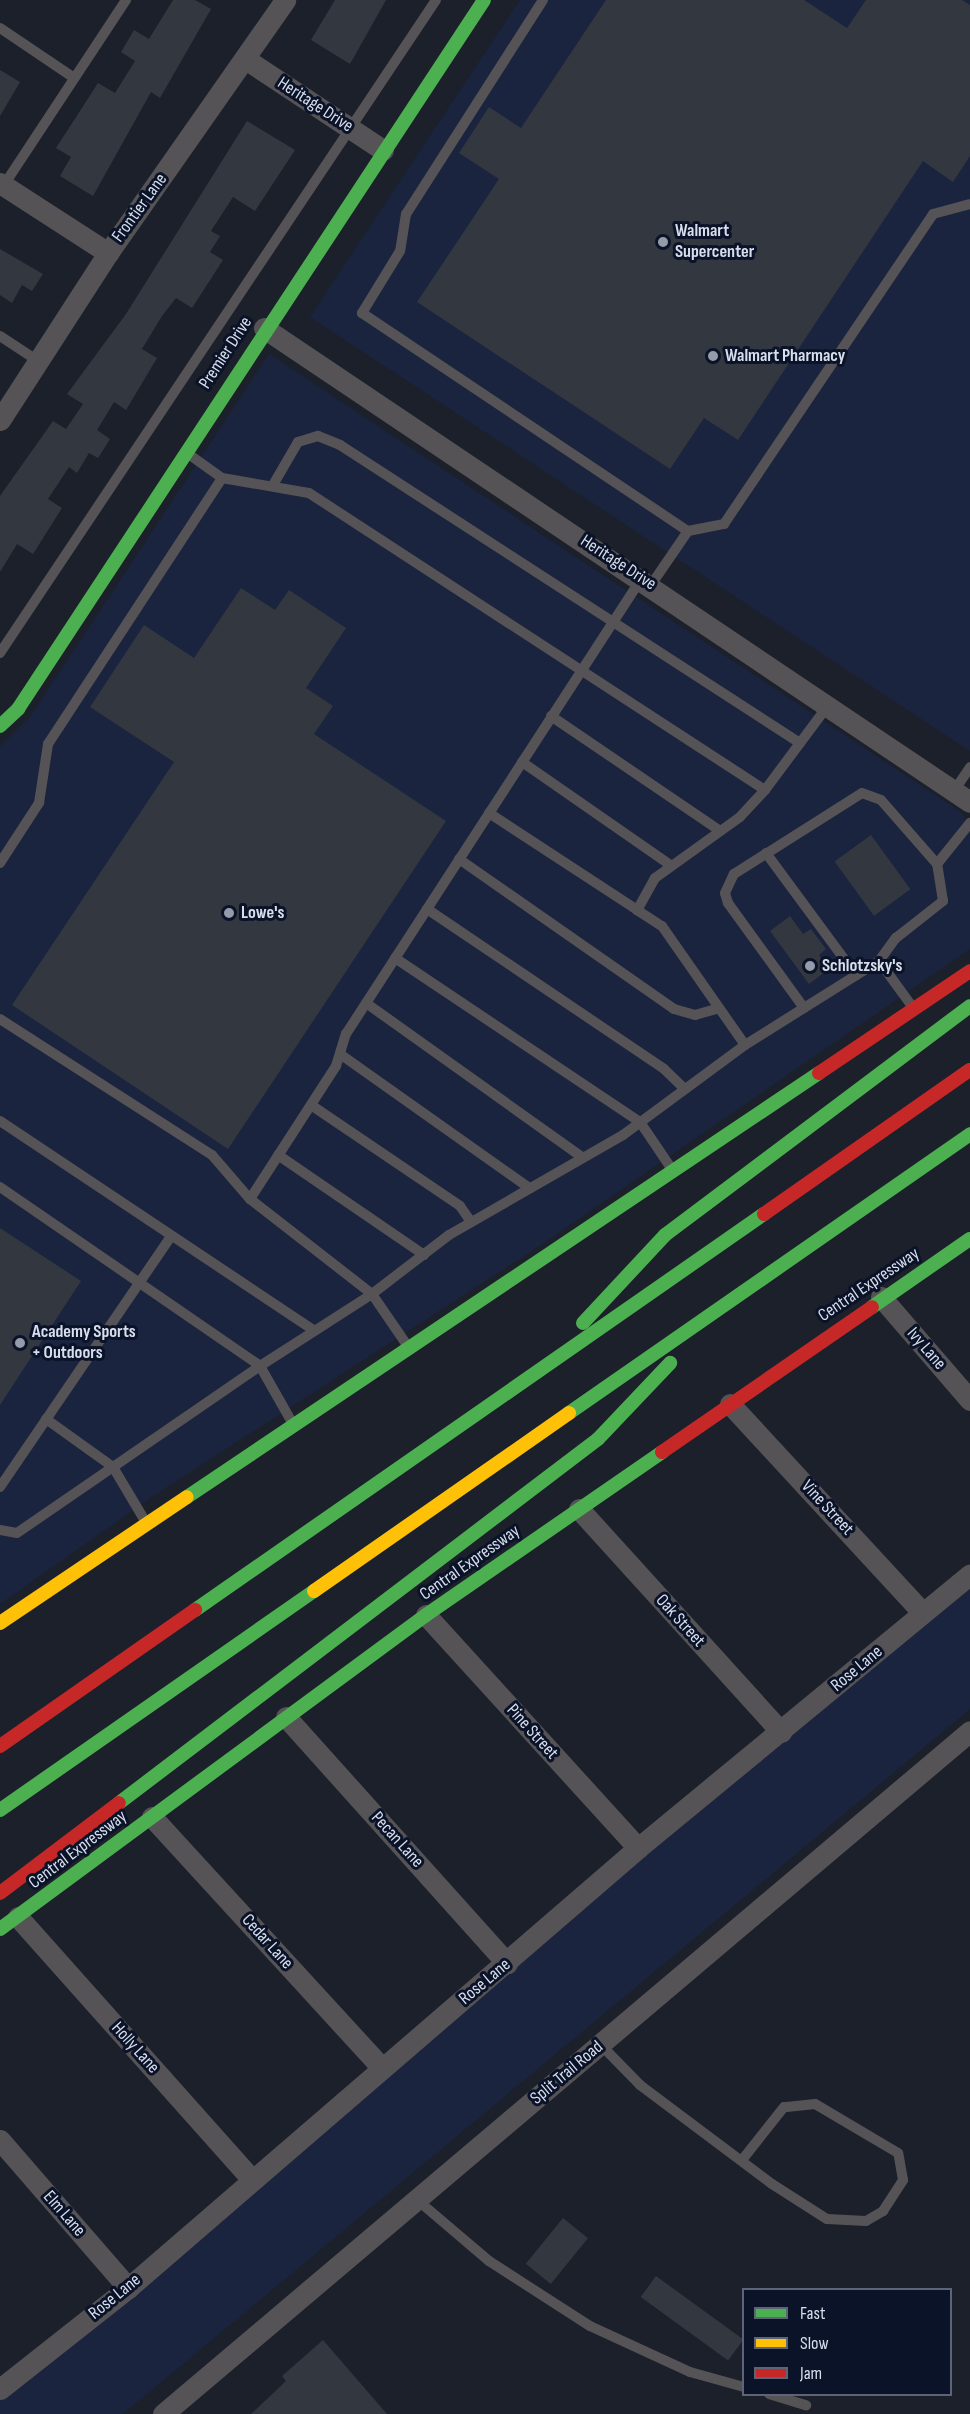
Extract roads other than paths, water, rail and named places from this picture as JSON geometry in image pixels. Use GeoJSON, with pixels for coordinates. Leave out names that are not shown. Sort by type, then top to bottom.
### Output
{"type":"FeatureCollection","features":[{"type":"Feature","properties":{"kind":"main road","name":"Premier Drive"},"geometry":{"type":"LineString","coordinates":[[0,726],[18,709],[264,328],[484,0]]}},
{"type":"Feature","properties":{"kind":"main road"},"geometry":{"type":"LineString","coordinates":[[0,1623],[145,1521],[675,1174],[970,971]]}},
{"type":"Feature","properties":{"kind":"main road"},"geometry":{"type":"LineString","coordinates":[[536,1372],[665,1235],[970,1006]]}},
{"type":"Feature","properties":{"kind":"main road"},"geometry":{"type":"LineString","coordinates":[[0,1746],[970,1070]]}},
{"type":"Feature","properties":{"kind":"main road"},"geometry":{"type":"LineString","coordinates":[[0,1810],[716,1314],[970,1134]]}},
{"type":"Feature","properties":{"kind":"main road","name":"Central Expressway"},"geometry":{"type":"LineString","coordinates":[[0,1929],[426,1615],[881,1297],[970,1239]]}},
{"type":"Feature","properties":{"kind":"main road"},"geometry":{"type":"LineString","coordinates":[[0,1893],[598,1439],[716,1314]]}},
{"type":"Feature","properties":{"kind":"street","name":"Frontier Lane"},"geometry":{"type":"LineString","coordinates":[[0,420],[108,253],[247,60],[285,0]]}},
{"type":"Feature","properties":{"kind":"street","name":"Heritage Drive"},"geometry":{"type":"LineString","coordinates":[[247,60],[382,150]]}},
{"type":"Feature","properties":{"kind":"street"},"geometry":{"type":"LineString","coordinates":[[2,184],[108,253]]}},
{"type":"Feature","properties":{"kind":"street","name":"Heritage Drive"},"geometry":{"type":"LineString","coordinates":[[264,328],[829,703],[963,795]]}},
{"type":"Feature","properties":{"kind":"street","name":"Ivy Lane"},"geometry":{"type":"LineString","coordinates":[[881,1297],[970,1400]]}},
{"type":"Feature","properties":{"kind":"street","name":"Vine Street"},"geometry":{"type":"LineString","coordinates":[[730,1404],[923,1613]]}},
{"type":"Feature","properties":{"kind":"street","name":"Oak Street"},"geometry":{"type":"LineString","coordinates":[[579,1509],[781,1732]]}},
{"type":"Feature","properties":{"kind":"street","name":"Rose Lane"},"geometry":{"type":"LineString","coordinates":[[0,2389],[128,2288],[638,1848],[970,1574]]}},
{"type":"Feature","properties":{"kind":"street","name":"Pine Street"},"geometry":{"type":"LineString","coordinates":[[426,1615],[638,1848]]}},
{"type":"Feature","properties":{"kind":"street","name":"Pecan Lane"},"geometry":{"type":"LineString","coordinates":[[286,1717],[507,1963]]}},
{"type":"Feature","properties":{"kind":"street","name":"Split Trail Road"},"geometry":{"type":"LineString","coordinates":[[162,2414],[970,1731]]}},
{"type":"Feature","properties":{"kind":"street","name":"Cedar Lane"},"geometry":{"type":"LineString","coordinates":[[152,1817],[382,2068]]}},
{"type":"Feature","properties":{"kind":"street","name":"Holly Lane"},"geometry":{"type":"LineString","coordinates":[[18,1917],[252,2180]]}},
{"type":"Feature","properties":{"kind":"street","name":"Elm Lane"},"geometry":{"type":"LineString","coordinates":[[0,2140],[128,2288]]}},
{"type":"Feature","properties":{"kind":"lane"},"geometry":{"type":"LineString","coordinates":[[2,184],[126,0]]}},
{"type":"Feature","properties":{"kind":"lane"},"geometry":{"type":"LineString","coordinates":[[0,653],[436,0]]}},
{"type":"Feature","properties":{"kind":"lane"},"geometry":{"type":"LineString","coordinates":[[543,0],[406,214],[400,250],[362,313],[688,531]]}},
{"type":"Feature","properties":{"kind":"lane"},"geometry":{"type":"LineString","coordinates":[[0,28],[74,78]]}},
{"type":"Feature","properties":{"kind":"lane"},"geometry":{"type":"LineString","coordinates":[[250,1199],[311,1105],[366,1003],[613,621],[688,531],[724,524],[933,214],[970,204]]}},
{"type":"Feature","properties":{"kind":"lane"},"geometry":{"type":"LineString","coordinates":[[0,336],[38,361]]}},
{"type":"Feature","properties":{"kind":"lane"},"geometry":{"type":"LineString","coordinates":[[273,485],[298,442],[318,436],[340,444],[800,743]]}},
{"type":"Feature","properties":{"kind":"lane"},"geometry":{"type":"LineString","coordinates":[[184,451],[222,478],[309,493],[765,790]]}},
{"type":"Feature","properties":{"kind":"lane"},"geometry":{"type":"LineString","coordinates":[[0,863],[39,803],[48,744],[222,478]]}},
{"type":"Feature","properties":{"kind":"lane"},"geometry":{"type":"LineString","coordinates":[[637,910],[670,865],[720,831],[765,790],[829,703]]}},
{"type":"Feature","properties":{"kind":"lane"},"geometry":{"type":"LineString","coordinates":[[551,716],[720,831]]}},
{"type":"Feature","properties":{"kind":"lane"},"geometry":{"type":"LineString","coordinates":[[522,762],[670,865]]}},
{"type":"Feature","properties":{"kind":"lane"},"geometry":{"type":"LineString","coordinates":[[963,795],[970,767]]}},
{"type":"Feature","properties":{"kind":"lane"},"geometry":{"type":"LineString","coordinates":[[0,1530],[17,1533],[312,1330],[372,1294],[471,1222],[640,1122],[745,1045],[879,961],[896,938],[943,901],[937,864],[881,800],[862,794],[734,874],[725,893],[804,1008]]}},
{"type":"Feature","properties":{"kind":"lane"},"geometry":{"type":"LineString","coordinates":[[489,813],[662,926],[745,1045]]}},
{"type":"Feature","properties":{"kind":"lane"},"geometry":{"type":"LineString","coordinates":[[937,864],[970,823]]}},
{"type":"Feature","properties":{"kind":"lane"},"geometry":{"type":"LineString","coordinates":[[766,853],[856,975]]}},
{"type":"Feature","properties":{"kind":"lane"},"geometry":{"type":"LineString","coordinates":[[459,859],[674,1009],[695,1015],[719,1008]]}},
{"type":"Feature","properties":{"kind":"lane"},"geometry":{"type":"LineString","coordinates":[[427,909],[664,1069],[685,1089]]}},
{"type":"Feature","properties":{"kind":"lane"},"geometry":{"type":"LineString","coordinates":[[395,958],[640,1122],[675,1174]]}},
{"type":"Feature","properties":{"kind":"lane"},"geometry":{"type":"LineString","coordinates":[[879,961],[915,1009]]}},
{"type":"Feature","properties":{"kind":"lane"},"geometry":{"type":"LineString","coordinates":[[366,1003],[582,1157]]}},
{"type":"Feature","properties":{"kind":"lane"},"geometry":{"type":"LineString","coordinates":[[0,1019],[212,1155],[250,1199],[372,1294],[409,1348]]}},
{"type":"Feature","properties":{"kind":"lane"},"geometry":{"type":"LineString","coordinates":[[340,1054],[528,1187]]}},
{"type":"Feature","properties":{"kind":"lane"},"geometry":{"type":"LineString","coordinates":[[311,1105],[460,1206],[471,1222]]}},
{"type":"Feature","properties":{"kind":"lane"},"geometry":{"type":"LineString","coordinates":[[0,1121],[312,1330]]}},
{"type":"Feature","properties":{"kind":"lane"},"geometry":{"type":"LineString","coordinates":[[278,1155],[424,1255]]}},
{"type":"Feature","properties":{"kind":"lane"},"geometry":{"type":"LineString","coordinates":[[0,1187],[260,1366],[293,1424]]}},
{"type":"Feature","properties":{"kind":"lane"},"geometry":{"type":"LineString","coordinates":[[0,1487],[171,1236]]}},
{"type":"Feature","properties":{"kind":"lane"},"geometry":{"type":"LineString","coordinates":[[46,1419],[112,1467],[145,1521]]}},
{"type":"Feature","properties":{"kind":"lane"},"geometry":{"type":"LineString","coordinates":[[601,2045],[640,2085],[742,2160],[827,2219],[847,2224],[883,2211],[903,2180],[898,2153],[815,2104],[784,2107],[742,2160]]}},
{"type":"Feature","properties":{"kind":"lane"},"geometry":{"type":"LineString","coordinates":[[415,2198],[471,2248],[590,2326],[690,2372],[742,2386]]}},
{"type":"Feature","properties":{"kind":"lane"},"geometry":{"type":"LineString","coordinates":[[776,2396],[806,2405]]}},
{"type":"Feature","properties":{"kind":"place","name":"Walmart Supercenter"},"geometry":{"type":"Point","coordinates":[663,242]}},
{"type":"Feature","properties":{"kind":"place","name":"Walmart Pharmacy"},"geometry":{"type":"Point","coordinates":[713,356]}},
{"type":"Feature","properties":{"kind":"place","name":"Lowe's"},"geometry":{"type":"Point","coordinates":[229,913]}},
{"type":"Feature","properties":{"kind":"place","name":"Schlotzsky's"},"geometry":{"type":"Point","coordinates":[810,966]}},
{"type":"Feature","properties":{"kind":"place","name":"Academy Sports + Outdoors"},"geometry":{"type":"Point","coordinates":[20,1343]}}]}
